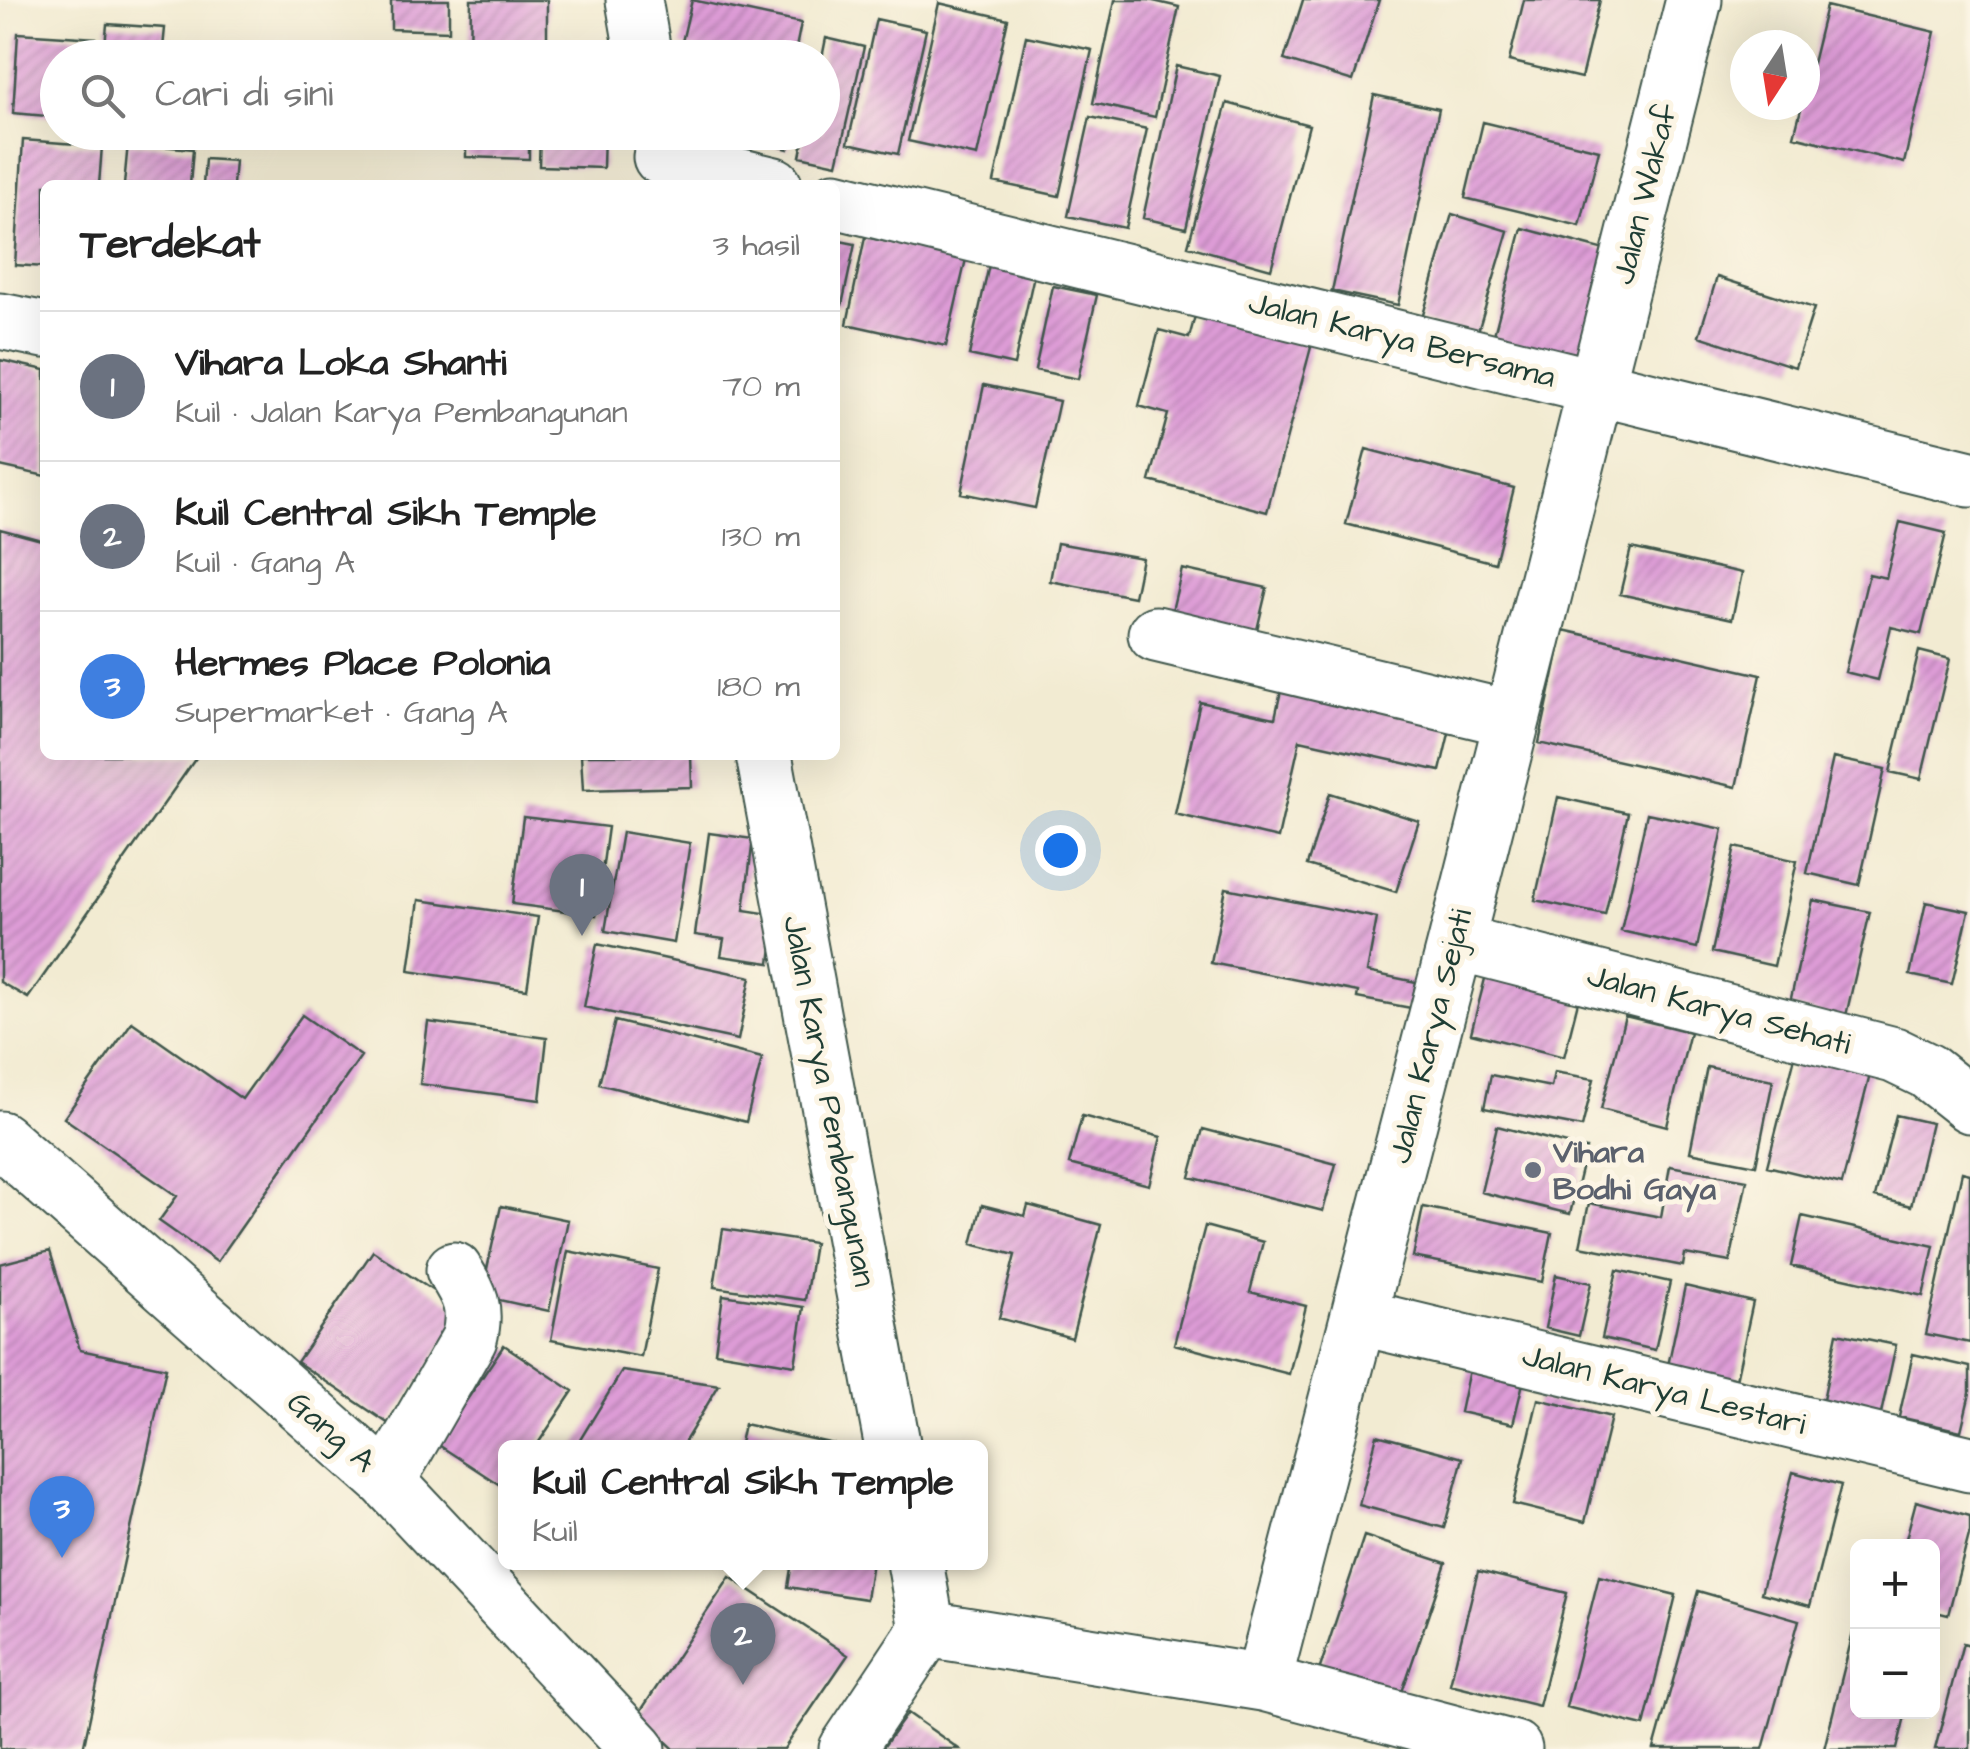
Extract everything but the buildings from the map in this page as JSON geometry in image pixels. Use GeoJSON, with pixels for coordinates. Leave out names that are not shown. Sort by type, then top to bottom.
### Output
{"type":"FeatureCollection","features":[{"type":"Feature","properties":{"kind":"street"},"geometry":{"type":"LineString","coordinates":[[634,0],[641,40]]}},
{"type":"Feature","properties":{"kind":"street","name":"Jalan Wakaf"},"geometry":{"type":"LineString","coordinates":[[1596,388],[1689,1]]}},
{"type":"Feature","properties":{"kind":"street"},"geometry":{"type":"LineString","coordinates":[[661,158],[753,180]]}},
{"type":"Feature","properties":{"kind":"street","name":"Jalan Karya Bersama"},"geometry":{"type":"LineString","coordinates":[[840,201],[1970,479]]}},
{"type":"Feature","properties":{"kind":"street"},"geometry":{"type":"LineString","coordinates":[[0,321],[40,329]]}},
{"type":"Feature","properties":{"kind":"street","name":"Jalan Karya Sejati"},"geometry":{"type":"LineString","coordinates":[[1263,1683],[1596,388]]}},
{"type":"Feature","properties":{"kind":"street"},"geometry":{"type":"LineString","coordinates":[[1156,634],[1512,719]]}},
{"type":"Feature","properties":{"kind":"street","name":"Jalan Karya Pembangunan"},"geometry":{"type":"LineString","coordinates":[[765,760],[892,1440]]}},
{"type":"Feature","properties":{"kind":"street","name":"Jalan Karya Sehati"},"geometry":{"type":"LineString","coordinates":[[1456,942],[1894,1055],[1927,1070],[1970,1105]]}},
{"type":"Feature","properties":{"kind":"street","name":"Gang A"},"geometry":{"type":"LineString","coordinates":[[0,1140],[386,1481],[638,1749]]}},
{"type":"Feature","properties":{"kind":"street"},"geometry":{"type":"LineString","coordinates":[[386,1481],[469,1339],[474,1319],[472,1299],[454,1270]]}},
{"type":"Feature","properties":{"kind":"street","name":"Jalan Karya Lestari"},"geometry":{"type":"LineString","coordinates":[[1358,1317],[1970,1464]]}},
{"type":"Feature","properties":{"kind":"street"},"geometry":{"type":"LineString","coordinates":[[846,1749],[928,1629],[917,1570]]}},
{"type":"Feature","properties":{"kind":"street"},"geometry":{"type":"LineString","coordinates":[[928,1629],[1263,1683],[1514,1749]]}},
{"type":"Feature","properties":{"kind":"place","name":"Vihara Loka Shanti"},"geometry":{"type":"Point","coordinates":[582,936]}},
{"type":"Feature","properties":{"kind":"place","name":"Vihara Bodhi Gaya"},"geometry":{"type":"Point","coordinates":[1533,1170]}},
{"type":"Feature","properties":{"kind":"place","name":"Hermes Place Polonia"},"geometry":{"type":"Point","coordinates":[62,1558]}},
{"type":"Feature","properties":{"kind":"place","name":"Kuil Central Sikh Temple"},"geometry":{"type":"Point","coordinates":[743,1685]}}]}
